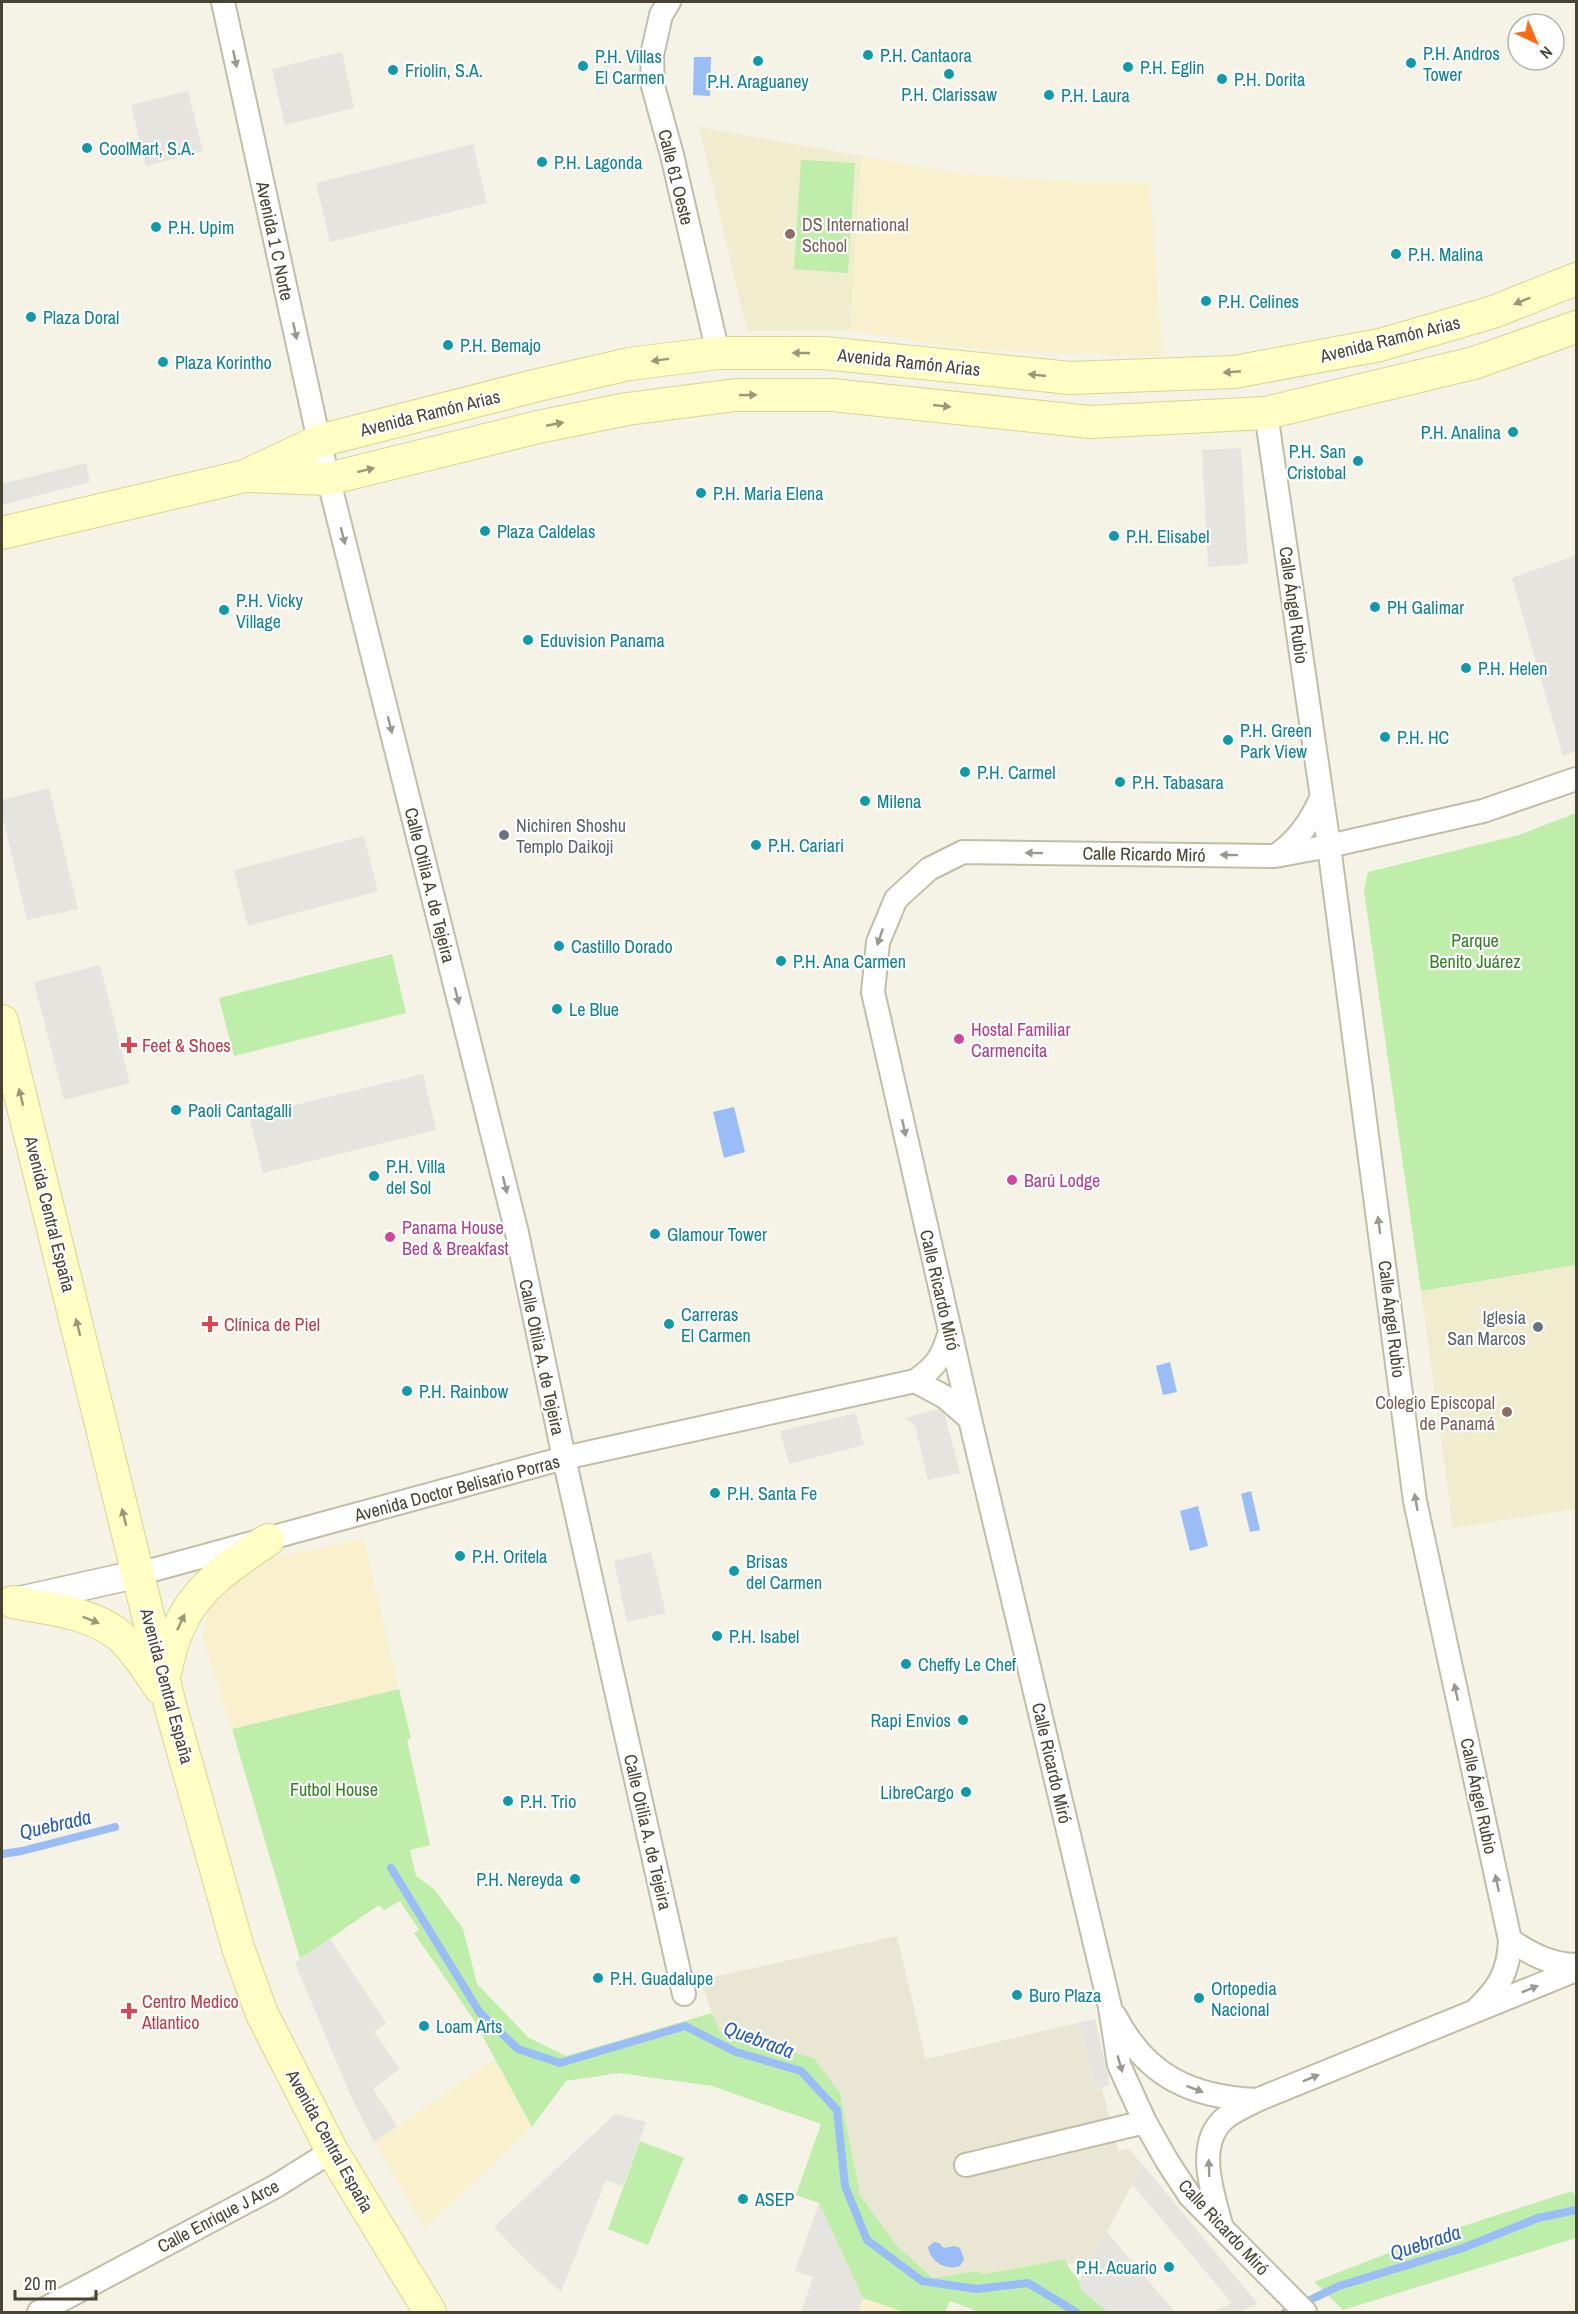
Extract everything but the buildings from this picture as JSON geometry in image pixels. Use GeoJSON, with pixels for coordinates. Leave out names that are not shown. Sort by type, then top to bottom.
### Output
{"type":"FeatureCollection","features":[{"type":"Feature","properties":{"kind":"main road","name":"Avenida Ramón Arias"},"geometry":{"type":"LineString","coordinates":[[2,533],[245,476],[319,441],[629,364],[718,353],[824,353],[1070,378],[1234,372],[1380,345],[1493,312],[1576,279]]}},
{"type":"Feature","properties":{"kind":"main road","name":"Avenida Ramón Arias"},"geometry":{"type":"LineString","coordinates":[[245,476],[328,479],[627,409],[736,396],[832,395],[1089,422],[1266,413],[1474,363],[1576,327]]}},
{"type":"Feature","properties":{"kind":"main road"},"geometry":{"type":"LineString","coordinates":[[1266,413],[1266,398],[1272,385],[1306,359]]}},
{"type":"Feature","properties":{"kind":"main road","name":"Avenida Central España"},"geometry":{"type":"LineString","coordinates":[[2,1021],[166,1690],[238,1948],[258,2003],[332,2151],[430,2313]]}},
{"type":"Feature","properties":{"kind":"main road"},"geometry":{"type":"LineString","coordinates":[[166,1690],[177,1629],[186,1612],[213,1578],[268,1540]]}},
{"type":"Feature","properties":{"kind":"main road"},"geometry":{"type":"LineString","coordinates":[[7,1604],[78,1615],[107,1627],[120,1636],[166,1690]]}},
{"type":"Feature","properties":{"kind":"street","name":"Avenida 1 C Norte"},"geometry":{"type":"LineString","coordinates":[[223,2],[328,479]]}},
{"type":"Feature","properties":{"kind":"street","name":"Calle 61 Oeste"},"geometry":{"type":"LineString","coordinates":[[669,2],[661,15],[652,55],[653,86],[672,155],[718,353]]}},
{"type":"Feature","properties":{"kind":"street","name":"Calle Ángel Rubio"},"geometry":{"type":"LineString","coordinates":[[1266,413],[1329,846],[1415,1501],[1510,1940],[1509,1961],[1502,1980],[1490,1997],[1475,2011]]}},
{"type":"Feature","properties":{"kind":"street","name":"Calle Otilia A. de Tejeira"},"geometry":{"type":"LineString","coordinates":[[328,479],[517,1233],[564,1458],[684,1994]]}},
{"type":"Feature","properties":{"kind":"street","name":"Calle Ricardo Miró"},"geometry":{"type":"LineString","coordinates":[[1305,2313],[1190,2196],[1145,2122],[1119,2066],[1110,2007],[970,1419],[873,992],[878,942],[896,899],[929,869],[963,852],[1275,856],[1483,811],[1576,778]]}},
{"type":"Feature","properties":{"kind":"street"},"geometry":{"type":"LineString","coordinates":[[1275,856],[1304,831],[1314,816],[1321,798]]}},
{"type":"Feature","properties":{"kind":"street","name":"Avenida Doctor Belisario Porras"},"geometry":{"type":"LineString","coordinates":[[7,1604],[138,1574],[268,1540],[564,1458],[915,1381],[932,1370],[944,1352],[950,1331]]}},
{"type":"Feature","properties":{"kind":"street"},"geometry":{"type":"LineString","coordinates":[[915,1381],[945,1397],[970,1419]]}},
{"type":"Feature","properties":{"kind":"street"},"geometry":{"type":"LineString","coordinates":[[1510,1940],[1547,1961],[1576,1965]]}},
{"type":"Feature","properties":{"kind":"street"},"geometry":{"type":"LineString","coordinates":[[1221,2225],[1209,2176],[1209,2154],[1214,2133],[1224,2118],[1257,2100],[1576,1970]]}},
{"type":"Feature","properties":{"kind":"street"},"geometry":{"type":"LineString","coordinates":[[1110,2007],[1123,2030],[1142,2055],[1167,2076],[1194,2090],[1225,2099],[1257,2100]]}},
{"type":"Feature","properties":{"kind":"street"},"geometry":{"type":"LineString","coordinates":[[966,2165],[1145,2122]]}},
{"type":"Feature","properties":{"kind":"street","name":"Calle Enrique J Arce"},"geometry":{"type":"LineString","coordinates":[[39,2313],[276,2186],[332,2151]]}},
{"type":"Feature","properties":{"kind":"shaded area"},"geometry":{"type":"Polygon","coordinates":[[[342,52],[354,108],[285,125],[272,69],[342,52]]]}},
{"type":"Feature","properties":{"kind":"shaded area"},"geometry":{"type":"Polygon","coordinates":[[[188,91],[203,151],[146,166],[131,105],[188,91]]]}},
{"type":"Feature","properties":{"kind":"shaded area","name":"DS International School"},"geometry":{"type":"Polygon","coordinates":[[[699,127],[861,156],[850,330],[747,331],[699,127]]]}},
{"type":"Feature","properties":{"kind":"shaded area"},"geometry":{"type":"Polygon","coordinates":[[[473,144],[487,203],[330,242],[316,183],[473,144]]]}},
{"type":"Feature","properties":{"kind":"shaded area"},"geometry":{"type":"Polygon","coordinates":[[[861,156],[971,175],[1079,182],[1150,182],[1162,356],[1015,352],[943,345],[850,330],[861,156]]]}},
{"type":"Feature","properties":{"kind":"shaded area"},"geometry":{"type":"Polygon","coordinates":[[[1241,448],[1248,564],[1208,567],[1202,450],[1241,448]]]}},
{"type":"Feature","properties":{"kind":"shaded area"},"geometry":{"type":"Polygon","coordinates":[[[86,463],[90,482],[2,505],[2,484],[86,463]]]}},
{"type":"Feature","properties":{"kind":"shaded area"},"geometry":{"type":"Polygon","coordinates":[[[1576,555],[1576,751],[1563,756],[1512,578],[1576,555]]]}},
{"type":"Feature","properties":{"kind":"shaded area"},"geometry":{"type":"Polygon","coordinates":[[[49,788],[78,909],[27,920],[2,814],[2,800],[49,788]]]}},
{"type":"Feature","properties":{"kind":"shaded area"},"geometry":{"type":"Polygon","coordinates":[[[364,836],[378,891],[248,926],[234,870],[364,836]]]}},
{"type":"Feature","properties":{"kind":"shaded area"},"geometry":{"type":"Polygon","coordinates":[[[100,965],[130,1083],[64,1100],[34,982],[100,965]]]}},
{"type":"Feature","properties":{"kind":"shaded area"},"geometry":{"type":"Polygon","coordinates":[[[423,1074],[436,1130],[263,1173],[249,1116],[423,1074]]]}},
{"type":"Feature","properties":{"kind":"shaded area","name":"Colegio Episcopal de Panamá"},"geometry":{"type":"Polygon","coordinates":[[[1576,1265],[1576,1509],[1453,1528],[1421,1291],[1576,1265]]]}},
{"type":"Feature","properties":{"kind":"shaded area"},"geometry":{"type":"Polygon","coordinates":[[[943,1408],[960,1473],[928,1480],[915,1425],[904,1418],[943,1408]]]}},
{"type":"Feature","properties":{"kind":"shaded area"},"geometry":{"type":"Polygon","coordinates":[[[856,1413],[864,1445],[789,1464],[780,1431],[856,1413]]]}},
{"type":"Feature","properties":{"kind":"shaded area"},"geometry":{"type":"Polygon","coordinates":[[[364,1539],[399,1689],[232,1729],[203,1639],[205,1623],[212,1603],[232,1582],[272,1558],[364,1539]]]}},
{"type":"Feature","properties":{"kind":"shaded area"},"geometry":{"type":"Polygon","coordinates":[[[651,1552],[666,1613],[627,1622],[614,1561],[651,1552]]]}},
{"type":"Feature","properties":{"kind":"shaded area"},"geometry":{"type":"Polygon","coordinates":[[[897,1936],[926,2059],[1073,2024],[1081,2029],[1095,2089],[1102,2088],[1118,2151],[1129,2149],[1143,2165],[1092,2259],[1067,2265],[1066,2259],[984,2274],[975,2271],[934,2278],[896,2245],[860,2195],[840,2093],[814,2058],[719,2032],[700,1980],[897,1936]]]}},
{"type":"Feature","properties":{"kind":"shaded area"},"geometry":{"type":"Polygon","coordinates":[[[330,1939],[386,2023],[374,2032],[400,2069],[373,2089],[397,2126],[374,2142],[350,2094],[295,1963],[330,1939]]]}},
{"type":"Feature","properties":{"kind":"shaded area"},"geometry":{"type":"Polygon","coordinates":[[[1095,2019],[1110,2085],[1095,2089],[1081,2029],[1073,2024],[1095,2019]]]}},
{"type":"Feature","properties":{"kind":"shaded area"},"geometry":{"type":"Polygon","coordinates":[[[495,2059],[532,2127],[425,2229],[374,2142],[495,2059]]]}},
{"type":"Feature","properties":{"kind":"shaded area"},"geometry":{"type":"Polygon","coordinates":[[[615,2114],[646,2122],[623,2186],[606,2180],[561,2292],[494,2227],[615,2114]]]}},
{"type":"Feature","properties":{"kind":"shaded area"},"geometry":{"type":"Polygon","coordinates":[[[1143,2165],[1258,2304],[1238,2312],[1214,2312],[1232,2303],[1132,2184],[1143,2165]]]}},
{"type":"Feature","properties":{"kind":"shaded area"},"geometry":{"type":"Polygon","coordinates":[[[819,2203],[863,2298],[858,2312],[801,2312],[813,2277],[795,2271],[819,2203]]]}},
{"type":"Feature","properties":{"kind":"shaded area"},"geometry":{"type":"Polygon","coordinates":[[[1106,2231],[1175,2312],[1108,2312],[1081,2289],[1079,2281],[1106,2231]]]}},
{"type":"Feature","properties":{"kind":"shaded area"},"geometry":{"type":"Polygon","coordinates":[[[863,2298],[904,2312],[858,2312],[863,2298]]]}},
{"type":"Feature","properties":{"kind":"green space"},"geometry":{"type":"Polygon","coordinates":[[[801,160],[855,163],[848,273],[794,269],[801,160]]]}},
{"type":"Feature","properties":{"kind":"green space","name":"Parque Benito Juárez"},"geometry":{"type":"Polygon","coordinates":[[[1576,813],[1576,1265],[1421,1291],[1364,891],[1368,872],[1519,835],[1576,813]]]}},
{"type":"Feature","properties":{"kind":"green space"},"geometry":{"type":"Polygon","coordinates":[[[392,954],[406,1013],[234,1056],[219,998],[392,954]]]}},
{"type":"Feature","properties":{"kind":"green space","name":"Futbol House"},"geometry":{"type":"Polygon","coordinates":[[[399,1689],[411,1738],[407,1740],[430,1845],[410,1850],[416,1876],[435,1890],[463,1929],[477,1984],[529,2038],[566,2056],[712,2013],[720,2032],[814,2058],[840,2093],[860,2195],[896,2245],[933,2278],[975,2271],[984,2274],[1066,2259],[1081,2289],[1108,2312],[1062,2312],[1059,2310],[979,2312],[950,2301],[945,2312],[904,2312],[863,2298],[819,2203],[796,2195],[821,2124],[712,2086],[619,2073],[566,2081],[532,2127],[474,2020],[414,1933],[419,1930],[400,1901],[384,1910],[379,1905],[300,1959],[232,1729],[399,1689]]]}},
{"type":"Feature","properties":{"kind":"green space"},"geometry":{"type":"Polygon","coordinates":[[[640,2141],[684,2158],[648,2245],[608,2229],[640,2141]]]}},
{"type":"Feature","properties":{"kind":"green space"},"geometry":{"type":"Polygon","coordinates":[[[1572,2191],[1576,2197],[1576,2238],[1343,2310],[1314,2282],[1432,2236],[1572,2191]]]}},
{"type":"Feature","properties":{"kind":"water"},"geometry":{"type":"Polygon","coordinates":[[[694,57],[711,57],[710,96],[693,95],[694,57]]]}},
{"type":"Feature","properties":{"kind":"water"},"geometry":{"type":"Polygon","coordinates":[[[734,1107],[745,1152],[724,1158],[713,1112],[734,1107]]]}},
{"type":"Feature","properties":{"kind":"water"},"geometry":{"type":"Polygon","coordinates":[[[1170,1362],[1177,1392],[1163,1395],[1156,1366],[1170,1362]]]}},
{"type":"Feature","properties":{"kind":"water"},"geometry":{"type":"Polygon","coordinates":[[[1251,1491],[1260,1530],[1250,1532],[1241,1494],[1251,1491]]]}},
{"type":"Feature","properties":{"kind":"water"},"geometry":{"type":"Polygon","coordinates":[[[1198,1506],[1208,1546],[1190,1551],[1180,1511],[1198,1506]]]}},
{"type":"Feature","properties":{"kind":"water"},"geometry":{"type":"Polygon","coordinates":[[[934,2242],[944,2248],[954,2246],[960,2248],[964,2259],[960,2266],[945,2266],[936,2261],[928,2247],[934,2242]]]}},
{"type":"Feature","properties":{"kind":"waterway","name":"Quebrada"},"geometry":{"type":"LineString","coordinates":[[2,1854],[115,1827]]}},
{"type":"Feature","properties":{"kind":"waterway","name":"Quebrada"},"geometry":{"type":"LineString","coordinates":[[391,1868],[480,2013],[518,2049],[560,2063],[685,2026],[736,2052],[801,2071],[837,2110],[845,2186],[867,2240],[922,2281],[976,2289],[1028,2283],[1076,2312]]}},
{"type":"Feature","properties":{"kind":"waterway","name":"Quebrada"},"geometry":{"type":"LineString","coordinates":[[1285,2312],[1339,2286],[1463,2248],[1538,2218],[1576,2210]]}},
{"type":"Feature","properties":{"kind":"place","name":"P.H. Cantaora"},"geometry":{"type":"Point","coordinates":[868,55]}},
{"type":"Feature","properties":{"kind":"place","name":"P.H. Araguaney"},"geometry":{"type":"Point","coordinates":[758,61]}},
{"type":"Feature","properties":{"kind":"place","name":"P.H. Andros Tower"},"geometry":{"type":"Point","coordinates":[1411,63]}},
{"type":"Feature","properties":{"kind":"place","name":"P.H. Villas El Carmen"},"geometry":{"type":"Point","coordinates":[583,66]}},
{"type":"Feature","properties":{"kind":"place","name":"P.H. Eglin"},"geometry":{"type":"Point","coordinates":[1128,67]}},
{"type":"Feature","properties":{"kind":"place","name":"Friolin, S.A."},"geometry":{"type":"Point","coordinates":[393,70]}},
{"type":"Feature","properties":{"kind":"place","name":"P.H. Clarissaw"},"geometry":{"type":"Point","coordinates":[949,74]}},
{"type":"Feature","properties":{"kind":"place","name":"P.H. Dorita"},"geometry":{"type":"Point","coordinates":[1222,79]}},
{"type":"Feature","properties":{"kind":"place","name":"P.H. Laura"},"geometry":{"type":"Point","coordinates":[1049,95]}},
{"type":"Feature","properties":{"kind":"place","name":"CoolMart, S.A."},"geometry":{"type":"Point","coordinates":[87,148]}},
{"type":"Feature","properties":{"kind":"place","name":"P.H. Lagonda"},"geometry":{"type":"Point","coordinates":[542,162]}},
{"type":"Feature","properties":{"kind":"place","name":"P.H. Upim"},"geometry":{"type":"Point","coordinates":[156,227]}},
{"type":"Feature","properties":{"kind":"place","name":"DS International School"},"geometry":{"type":"Point","coordinates":[790,234]}},
{"type":"Feature","properties":{"kind":"place","name":"P.H. Malina"},"geometry":{"type":"Point","coordinates":[1396,254]}},
{"type":"Feature","properties":{"kind":"place","name":"P.H. Celines"},"geometry":{"type":"Point","coordinates":[1206,301]}},
{"type":"Feature","properties":{"kind":"place","name":"Plaza Doral"},"geometry":{"type":"Point","coordinates":[31,317]}},
{"type":"Feature","properties":{"kind":"place","name":"P.H. Bemajo"},"geometry":{"type":"Point","coordinates":[448,345]}},
{"type":"Feature","properties":{"kind":"place","name":"Plaza Korintho"},"geometry":{"type":"Point","coordinates":[163,362]}},
{"type":"Feature","properties":{"kind":"place","name":"P.H. Analina"},"geometry":{"type":"Point","coordinates":[1513,432]}},
{"type":"Feature","properties":{"kind":"place","name":"P.H. San Cristobal"},"geometry":{"type":"Point","coordinates":[1358,461]}},
{"type":"Feature","properties":{"kind":"place","name":"P.H. Maria Elena"},"geometry":{"type":"Point","coordinates":[701,493]}},
{"type":"Feature","properties":{"kind":"place","name":"Plaza Caldelas"},"geometry":{"type":"Point","coordinates":[485,531]}},
{"type":"Feature","properties":{"kind":"place","name":"P.H. Elisabel"},"geometry":{"type":"Point","coordinates":[1114,536]}},
{"type":"Feature","properties":{"kind":"place","name":"PH Galimar"},"geometry":{"type":"Point","coordinates":[1375,607]}},
{"type":"Feature","properties":{"kind":"place","name":"P.H. Vicky Village"},"geometry":{"type":"Point","coordinates":[224,610]}},
{"type":"Feature","properties":{"kind":"place","name":"Eduvision Panama"},"geometry":{"type":"Point","coordinates":[528,640]}},
{"type":"Feature","properties":{"kind":"place","name":"P.H. Helen"},"geometry":{"type":"Point","coordinates":[1466,668]}},
{"type":"Feature","properties":{"kind":"place","name":"P.H. HC"},"geometry":{"type":"Point","coordinates":[1385,737]}},
{"type":"Feature","properties":{"kind":"place","name":"P.H. Green Park View"},"geometry":{"type":"Point","coordinates":[1228,740]}},
{"type":"Feature","properties":{"kind":"place","name":"P.H. Carmel"},"geometry":{"type":"Point","coordinates":[965,772]}},
{"type":"Feature","properties":{"kind":"place","name":"P.H. Tabasara"},"geometry":{"type":"Point","coordinates":[1120,782]}},
{"type":"Feature","properties":{"kind":"place","name":"Milena"},"geometry":{"type":"Point","coordinates":[865,801]}},
{"type":"Feature","properties":{"kind":"place","name":"Nichiren Shoshu Templo Daikoji"},"geometry":{"type":"Point","coordinates":[504,835]}},
{"type":"Feature","properties":{"kind":"place","name":"P.H. Cariari"},"geometry":{"type":"Point","coordinates":[756,845]}},
{"type":"Feature","properties":{"kind":"place","name":"Castillo Dorado"},"geometry":{"type":"Point","coordinates":[559,946]}},
{"type":"Feature","properties":{"kind":"place","name":"P.H. Ana Carmen"},"geometry":{"type":"Point","coordinates":[781,961]}},
{"type":"Feature","properties":{"kind":"place","name":"Le Blue"},"geometry":{"type":"Point","coordinates":[557,1009]}},
{"type":"Feature","properties":{"kind":"place","name":"Hostal Familiar Carmencita"},"geometry":{"type":"Point","coordinates":[959,1039]}},
{"type":"Feature","properties":{"kind":"place","name":"Feet & Shoes"},"geometry":{"type":"Point","coordinates":[129,1045]}},
{"type":"Feature","properties":{"kind":"place","name":"Paoli Cantagalli"},"geometry":{"type":"Point","coordinates":[176,1110]}},
{"type":"Feature","properties":{"kind":"place","name":"P.H. Villa del Sol"},"geometry":{"type":"Point","coordinates":[374,1176]}},
{"type":"Feature","properties":{"kind":"place","name":"Barú Lodge"},"geometry":{"type":"Point","coordinates":[1012,1180]}},
{"type":"Feature","properties":{"kind":"place","name":"Glamour Tower"},"geometry":{"type":"Point","coordinates":[655,1234]}},
{"type":"Feature","properties":{"kind":"place","name":"Panama House Bed & Breakfast"},"geometry":{"type":"Point","coordinates":[390,1237]}},
{"type":"Feature","properties":{"kind":"place","name":"Clínica de Piel"},"geometry":{"type":"Point","coordinates":[210,1324]}},
{"type":"Feature","properties":{"kind":"place","name":"Carreras El Carmen"},"geometry":{"type":"Point","coordinates":[669,1324]}},
{"type":"Feature","properties":{"kind":"place","name":"Iglesia San Marcos"},"geometry":{"type":"Point","coordinates":[1538,1327]}},
{"type":"Feature","properties":{"kind":"place","name":"P.H. Rainbow"},"geometry":{"type":"Point","coordinates":[407,1391]}},
{"type":"Feature","properties":{"kind":"place","name":"Colegio Episcopal de Panamá"},"geometry":{"type":"Point","coordinates":[1507,1412]}},
{"type":"Feature","properties":{"kind":"place","name":"P.H. Santa Fe"},"geometry":{"type":"Point","coordinates":[715,1493]}},
{"type":"Feature","properties":{"kind":"place","name":"P.H. Oritela"},"geometry":{"type":"Point","coordinates":[460,1556]}},
{"type":"Feature","properties":{"kind":"place","name":"Brisas del Carmen"},"geometry":{"type":"Point","coordinates":[734,1571]}},
{"type":"Feature","properties":{"kind":"place","name":"P.H. Isabel"},"geometry":{"type":"Point","coordinates":[717,1636]}},
{"type":"Feature","properties":{"kind":"place","name":"Cheffy Le Chef"},"geometry":{"type":"Point","coordinates":[906,1664]}},
{"type":"Feature","properties":{"kind":"place","name":"Rapi Envios"},"geometry":{"type":"Point","coordinates":[963,1720]}},
{"type":"Feature","properties":{"kind":"place","name":"LibreCargo"},"geometry":{"type":"Point","coordinates":[966,1792]}},
{"type":"Feature","properties":{"kind":"place","name":"P.H. Trio"},"geometry":{"type":"Point","coordinates":[508,1801]}},
{"type":"Feature","properties":{"kind":"place","name":"P.H. Nereyda"},"geometry":{"type":"Point","coordinates":[575,1879]}},
{"type":"Feature","properties":{"kind":"place","name":"P.H. Guadalupe"},"geometry":{"type":"Point","coordinates":[598,1978]}},
{"type":"Feature","properties":{"kind":"place","name":"Buro Plaza"},"geometry":{"type":"Point","coordinates":[1017,1995]}},
{"type":"Feature","properties":{"kind":"place","name":"Ortopedia Nacional"},"geometry":{"type":"Point","coordinates":[1199,1998]}},
{"type":"Feature","properties":{"kind":"place","name":"Centro Medico Atlantico"},"geometry":{"type":"Point","coordinates":[129,2011]}},
{"type":"Feature","properties":{"kind":"place","name":"Loam Arts"},"geometry":{"type":"Point","coordinates":[424,2026]}},
{"type":"Feature","properties":{"kind":"place","name":"ASEP"},"geometry":{"type":"Point","coordinates":[743,2199]}},
{"type":"Feature","properties":{"kind":"place","name":"P.H. Acuario"},"geometry":{"type":"Point","coordinates":[1169,2267]}}]}
